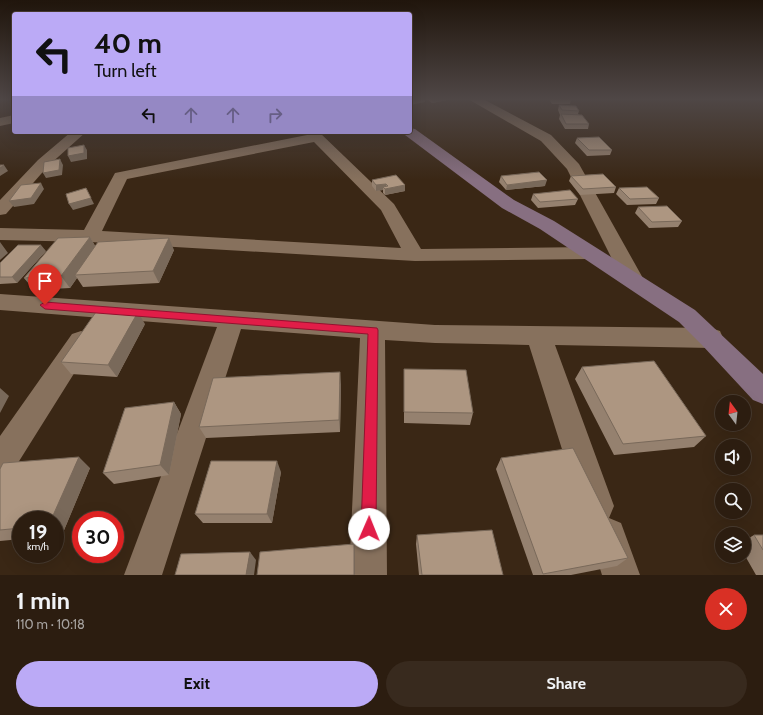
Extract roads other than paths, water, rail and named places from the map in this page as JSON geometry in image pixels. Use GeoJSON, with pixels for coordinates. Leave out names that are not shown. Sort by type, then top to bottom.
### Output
{"type":"FeatureCollection","features":[{"type":"Feature","properties":{"kind":"street"},"geometry":{"type":"LineString","coordinates":[[523,126],[546,138],[574,167],[633,280]]}},
{"type":"Feature","properties":{"kind":"street"},"geometry":{"type":"LineString","coordinates":[[412,133],[508,204],[546,225],[687,316],[711,338],[763,392]]}},
{"type":"Feature","properties":{"kind":"street"},"geometry":{"type":"LineString","coordinates":[[0,210],[43,163],[77,134]]}},
{"type":"Feature","properties":{"kind":"street"},"geometry":{"type":"LineString","coordinates":[[90,236],[122,176],[313,135],[323,142],[388,208],[415,254]]}},
{"type":"Feature","properties":{"kind":"street"},"geometry":{"type":"LineString","coordinates":[[0,234],[90,236],[415,254],[590,253]]}},
{"type":"Feature","properties":{"kind":"street"},"geometry":{"type":"LineString","coordinates":[[0,302],[435,334],[711,338]]}},
{"type":"Feature","properties":{"kind":"street"},"geometry":{"type":"LineString","coordinates":[[0,463],[102,310]]}},
{"type":"Feature","properties":{"kind":"street"},"geometry":{"type":"LineString","coordinates":[[143,575],[232,319]]}},
{"type":"Feature","properties":{"kind":"street"},"geometry":{"type":"LineString","coordinates":[[368,575],[373,330]]}},
{"type":"Feature","properties":{"kind":"street"},"geometry":{"type":"LineString","coordinates":[[540,336],[621,575]]}}]}
